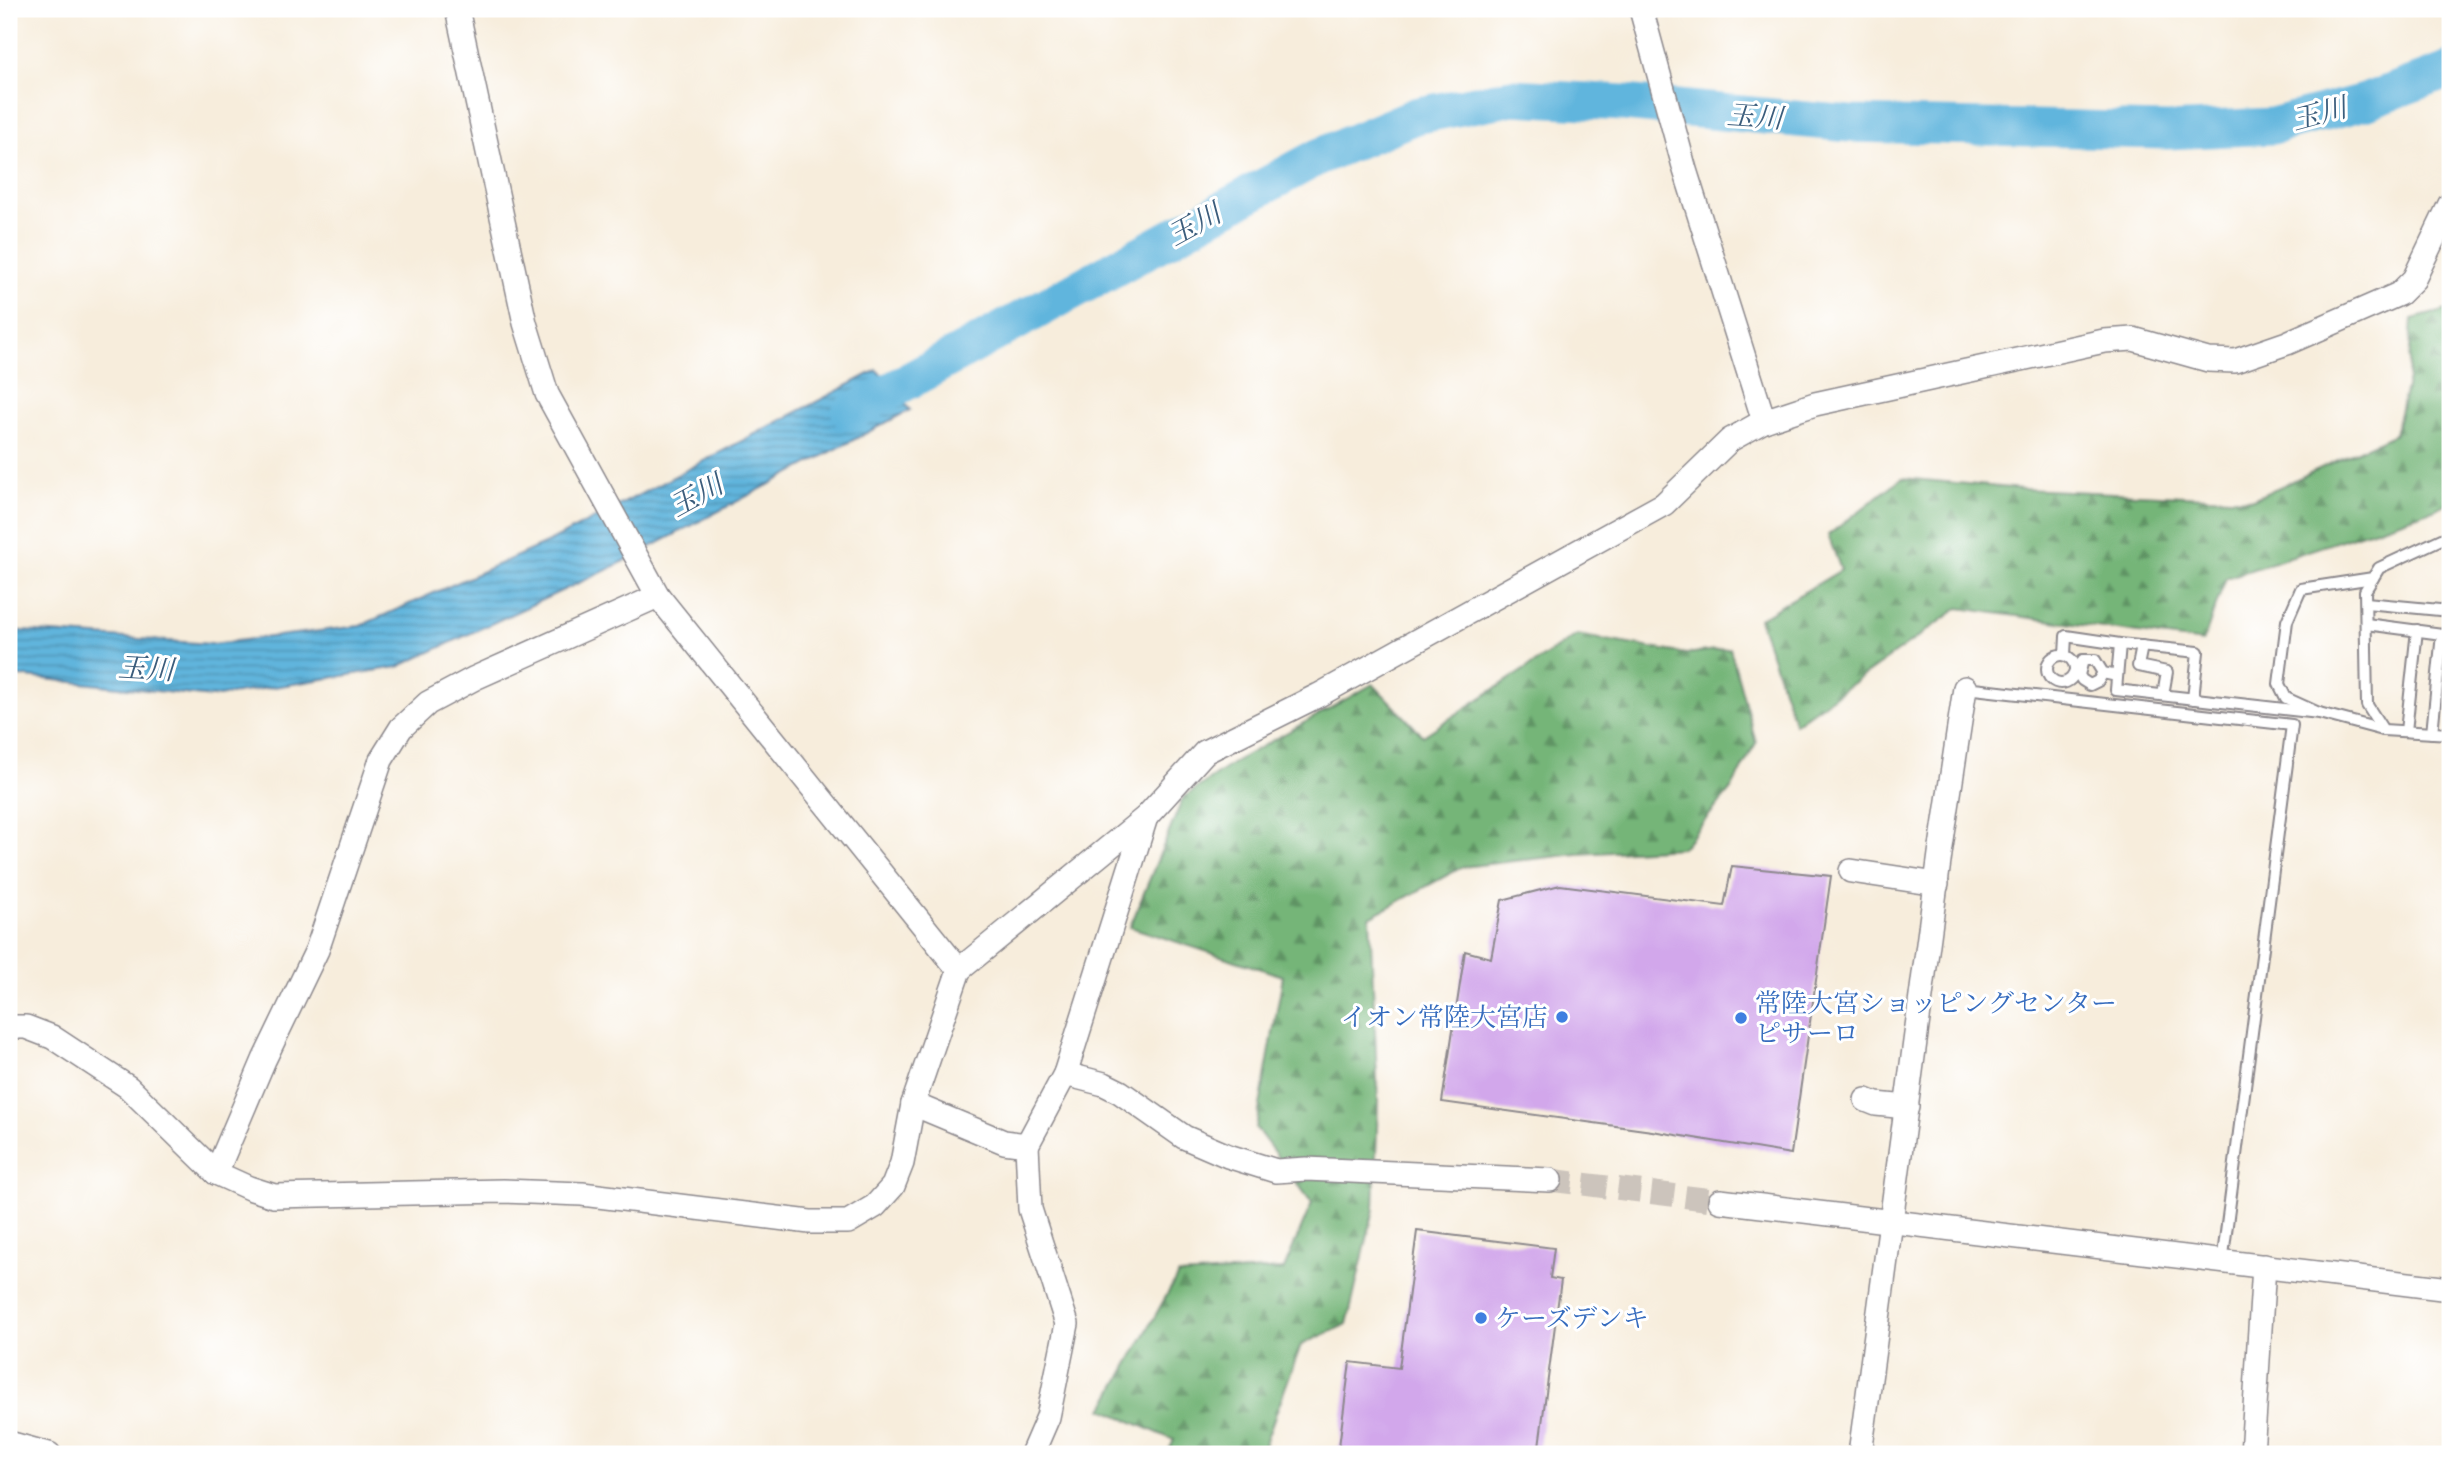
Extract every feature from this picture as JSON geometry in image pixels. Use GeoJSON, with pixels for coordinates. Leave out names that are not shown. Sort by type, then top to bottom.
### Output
{"type":"FeatureCollection","features":[{"type":"Feature","properties":{"kind":"street"},"geometry":{"type":"LineString","coordinates":[[457,9],[525,323],[547,394],[658,596],[959,971]]}},
{"type":"Feature","properties":{"kind":"street"},"geometry":{"type":"LineString","coordinates":[[1641,9],[1685,170],[1764,421]]}},
{"type":"Feature","properties":{"kind":"street"},"geometry":{"type":"LineString","coordinates":[[9,1027],[26,1027],[52,1037],[128,1087],[216,1173],[274,1196],[503,1191],[582,1194],[810,1222],[848,1222],[875,1206],[893,1186],[902,1163],[913,1104],[959,971],[1146,817],[1205,752],[1318,695],[1664,504],[1730,440],[1764,421],[1815,404],[2104,341],[2133,339],[2208,360],[2235,361],[2287,343],[2399,294],[2414,279],[2450,204]]}},
{"type":"Feature","properties":{"kind":"street"},"geometry":{"type":"LineString","coordinates":[[216,1173],[264,1060],[317,950],[381,760],[401,729],[428,703],[475,678],[658,596]]}},
{"type":"Feature","properties":{"kind":"street"},"geometry":{"type":"LineString","coordinates":[[1860,1454],[1965,688]]}},
{"type":"Feature","properties":{"kind":"street"},"geometry":{"type":"LineString","coordinates":[[1032,1454],[1048,1417],[1067,1324],[1030,1209],[1027,1145],[1065,1074],[1146,817]]}},
{"type":"Feature","properties":{"kind":"street"},"geometry":{"type":"LineString","coordinates":[[1851,871],[1937,884]]}},
{"type":"Feature","properties":{"kind":"street"},"geometry":{"type":"LineString","coordinates":[[1065,1074],[1104,1084],[1120,1092],[1184,1137],[1228,1156],[1276,1171],[1306,1169],[1550,1180]]}},
{"type":"Feature","properties":{"kind":"street"},"geometry":{"type":"LineString","coordinates":[[1866,1100],[1876,1104],[1907,1107]]}},
{"type":"Feature","properties":{"kind":"street"},"geometry":{"type":"LineString","coordinates":[[913,1104],[1004,1142],[1027,1145]]}},
{"type":"Feature","properties":{"kind":"street"},"geometry":{"type":"LineString","coordinates":[[1720,1201],[2450,1289]]}},
{"type":"Feature","properties":{"kind":"street"},"geometry":{"type":"LineString","coordinates":[[2252,1454],[2264,1266]]}},
{"type":"Feature","properties":{"kind":"street"},"geometry":{"type":"LineString","coordinates":[[9,1443],[49,1454]]}},
{"type":"Feature","properties":{"kind":"lane"},"geometry":{"type":"LineString","coordinates":[[2383,730],[2367,705],[2365,591],[2379,568],[2450,535]]}},
{"type":"Feature","properties":{"kind":"lane"},"geometry":{"type":"LineString","coordinates":[[2319,713],[2286,698],[2279,684],[2287,621],[2301,589],[2373,578]]}},
{"type":"Feature","properties":{"kind":"lane"},"geometry":{"type":"LineString","coordinates":[[2366,603],[2450,611]]}},
{"type":"Feature","properties":{"kind":"lane"},"geometry":{"type":"LineString","coordinates":[[2366,624],[2446,634],[2431,733]]}},
{"type":"Feature","properties":{"kind":"lane"},"geometry":{"type":"LineString","coordinates":[[2406,731],[2417,630]]}},
{"type":"Feature","properties":{"kind":"lane"},"geometry":{"type":"LineString","coordinates":[[2065,655],[2066,636],[2120,645],[2198,652],[2193,699]]}},
{"type":"Feature","properties":{"kind":"lane"},"geometry":{"type":"LineString","coordinates":[[2120,645],[2116,690],[2319,713],[2383,730],[2450,734]]}},
{"type":"Feature","properties":{"kind":"lane"},"geometry":{"type":"LineString","coordinates":[[2142,646],[2138,666],[2167,672],[2163,695]]}},
{"type":"Feature","properties":{"kind":"lane"},"geometry":{"type":"LineString","coordinates":[[2103,673],[2098,681],[2090,685],[2082,680],[2077,670],[2072,661],[2065,655],[2056,656],[2049,661],[2047,669],[2049,677],[2057,682],[2066,682],[2077,670],[2083,660],[2095,660],[2103,673],[2117,676]]}},
{"type":"Feature","properties":{"kind":"lane"},"geometry":{"type":"LineString","coordinates":[[1965,688],[2292,725],[2222,1263]]}},
{"type":"Feature","properties":{"kind":"green space"},"geometry":{"type":"Polygon","coordinates":[[[2450,309],[2450,502],[2436,509],[2226,578],[2203,642],[1959,608],[1795,724],[1759,619],[1841,570],[1828,535],[1902,478],[2022,489],[2253,499],[2395,434],[2408,379],[2412,319],[2450,309]]]}},
{"type":"Feature","properties":{"kind":"green space"},"geometry":{"type":"Polygon","coordinates":[[[1577,635],[1686,654],[1730,648],[1756,743],[1731,789],[1682,848],[1577,854],[1462,867],[1370,917],[1378,1101],[1374,1209],[1347,1324],[1301,1345],[1261,1454],[1167,1454],[1174,1440],[1103,1409],[1178,1275],[1284,1269],[1312,1203],[1256,1128],[1283,976],[1130,927],[1183,798],[1236,761],[1373,684],[1423,736],[1577,635]]]}},
{"type":"Feature","properties":{"kind":"water"},"geometry":{"type":"Polygon","coordinates":[[[2450,64],[2450,75],[2367,106],[2363,96],[2450,64]]]}},
{"type":"Feature","properties":{"kind":"water"},"geometry":{"type":"Polygon","coordinates":[[[877,370],[910,410],[613,567],[398,667],[212,697],[9,675],[9,630],[212,644],[360,626],[553,540],[877,370]]]}},
{"type":"Feature","properties":{"kind":"building"},"geometry":{"type":"Polygon","coordinates":[[[1732,866],[1831,876],[1791,1154],[1652,1131],[1442,1102],[1465,951],[1491,958],[1502,900],[1560,885],[1724,906],[1732,866]]]}},
{"type":"Feature","properties":{"kind":"building","name":"ケーズデンキ"},"geometry":{"type":"Polygon","coordinates":[[[1417,1231],[1554,1248],[1550,1278],[1561,1280],[1538,1454],[1338,1454],[1350,1362],[1399,1368],[1417,1231]]]}},
{"type":"Feature","properties":{"kind":"waterway","name":"玉川"},"geometry":{"type":"LineString","coordinates":[[850,413],[1318,157],[1415,116],[1512,97],[1624,103],[1850,124],[2168,131],[2272,126],[2364,102],[2450,70]]}},
{"type":"Feature","properties":{"kind":"tunnel"},"geometry":{"type":"LineString","coordinates":[[1550,1180],[1720,1201]]}},
{"type":"Feature","properties":{"kind":"place","name":"イオン常陸大宮店"},"geometry":{"type":"Point","coordinates":[1562,1017]}},
{"type":"Feature","properties":{"kind":"place","name":"常陸大宮ショッピングセンター ピサーロ"},"geometry":{"type":"Point","coordinates":[1741,1018]}},
{"type":"Feature","properties":{"kind":"place","name":"ケーズデンキ"},"geometry":{"type":"Point","coordinates":[1481,1318]}}]}
